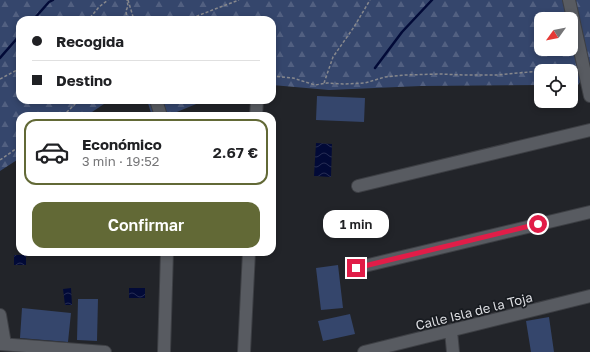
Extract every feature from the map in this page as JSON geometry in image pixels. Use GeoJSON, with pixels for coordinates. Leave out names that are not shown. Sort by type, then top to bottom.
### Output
{"type":"FeatureCollection","features":[{"type":"Feature","properties":{"kind":"street"},"geometry":{"type":"LineString","coordinates":[[569,0],[590,96]]}},
{"type":"Feature","properties":{"kind":"street"},"geometry":{"type":"LineString","coordinates":[[358,186],[590,130]]}},
{"type":"Feature","properties":{"kind":"street"},"geometry":{"type":"LineString","coordinates":[[356,268],[590,212]]}},
{"type":"Feature","properties":{"kind":"street"},"geometry":{"type":"LineString","coordinates":[[164,352],[167,256]]}},
{"type":"Feature","properties":{"kind":"street"},"geometry":{"type":"LineString","coordinates":[[244,352],[249,256]]}},
{"type":"Feature","properties":{"kind":"street","name":"Calle Isla de la Toja"},"geometry":{"type":"LineString","coordinates":[[364,352],[590,296]]}},
{"type":"Feature","properties":{"kind":"street"},"geometry":{"type":"LineString","coordinates":[[0,315],[2,344],[105,352]]}},
{"type":"Feature","properties":{"kind":"street"},"geometry":{"type":"LineString","coordinates":[[451,331],[453,352]]}},
{"type":"Feature","properties":{"kind":"path"},"geometry":{"type":"LineString","coordinates":[[92,16],[99,7],[108,0]]}},
{"type":"Feature","properties":{"kind":"path"},"geometry":{"type":"LineString","coordinates":[[127,16],[128,0]]}},
{"type":"Feature","properties":{"kind":"path"},"geometry":{"type":"LineString","coordinates":[[128,0],[133,16]]}},
{"type":"Feature","properties":{"kind":"path"},"geometry":{"type":"LineString","coordinates":[[197,16],[240,0]]}},
{"type":"Feature","properties":{"kind":"path"},"geometry":{"type":"LineString","coordinates":[[324,83],[333,57],[354,28],[370,0]]}},
{"type":"Feature","properties":{"kind":"path"},"geometry":{"type":"LineString","coordinates":[[276,76],[293,78],[315,85],[324,83],[365,83],[385,77],[405,75],[517,74],[574,66],[582,61]]}},
{"type":"Feature","properties":{"kind":"path"},"geometry":{"type":"LineString","coordinates":[[0,79],[16,71]]}},
{"type":"Feature","properties":{"kind":"path"},"geometry":{"type":"LineString","coordinates":[[67,112],[75,104]]}},
{"type":"Feature","properties":{"kind":"path"},"geometry":{"type":"LineString","coordinates":[[0,160],[16,149]]}},
{"type":"Feature","properties":{"kind":"green space"},"geometry":{"type":"Polygon","coordinates":[[[0,0],[590,0],[590,68],[578,85],[578,64],[534,64],[534,85],[421,86],[329,90],[276,85],[276,16],[16,16],[16,104],[104,104],[92,112],[16,112],[16,161],[0,171],[0,0]]]}},
{"type":"Feature","properties":{"kind":"green space"},"geometry":{"type":"Polygon","coordinates":[[[317,96],[365,98],[364,122],[316,120],[317,96]]]}},
{"type":"Feature","properties":{"kind":"green space"},"geometry":{"type":"Polygon","coordinates":[[[148,104],[196,104],[177,112],[151,112],[148,104]]]}},
{"type":"Feature","properties":{"kind":"green space"},"geometry":{"type":"Polygon","coordinates":[[[338,265],[343,308],[321,310],[316,268],[338,265]]]}},
{"type":"Feature","properties":{"kind":"green space"},"geometry":{"type":"Polygon","coordinates":[[[78,299],[98,299],[97,341],[77,340],[78,299]]]}},
{"type":"Feature","properties":{"kind":"green space"},"geometry":{"type":"Polygon","coordinates":[[[22,308],[71,313],[68,342],[20,338],[22,308]]]}},
{"type":"Feature","properties":{"kind":"green space"},"geometry":{"type":"Polygon","coordinates":[[[350,314],[355,334],[323,341],[318,321],[350,314]]]}},
{"type":"Feature","properties":{"kind":"green space"},"geometry":{"type":"Polygon","coordinates":[[[549,317],[554,352],[531,352],[526,321],[549,317]]]}},
{"type":"Feature","properties":{"kind":"water"},"geometry":{"type":"Polygon","coordinates":[[[316,143],[332,144],[331,177],[314,176],[316,143]]]}},
{"type":"Feature","properties":{"kind":"water"},"geometry":{"type":"Polygon","coordinates":[[[14,255],[26,256],[26,265],[14,265],[14,255]]]}},
{"type":"Feature","properties":{"kind":"water"},"geometry":{"type":"Polygon","coordinates":[[[71,288],[72,305],[65,305],[63,289],[71,288]]]}},
{"type":"Feature","properties":{"kind":"water"},"geometry":{"type":"Polygon","coordinates":[[[129,288],[145,288],[145,298],[129,298],[129,288]]]}},
{"type":"Feature","properties":{"kind":"waterway"},"geometry":{"type":"LineString","coordinates":[[37,16],[49,2],[53,0]]}},
{"type":"Feature","properties":{"kind":"waterway"},"geometry":{"type":"LineString","coordinates":[[375,68],[402,32],[432,0]]}},
{"type":"Feature","properties":{"kind":"waterway"},"geometry":{"type":"LineString","coordinates":[[0,58],[16,40]]}},
{"type":"Feature","properties":{"kind":"route"},"geometry":{"type":"LineString","coordinates":[[356,268],[538,224]]}}]}
